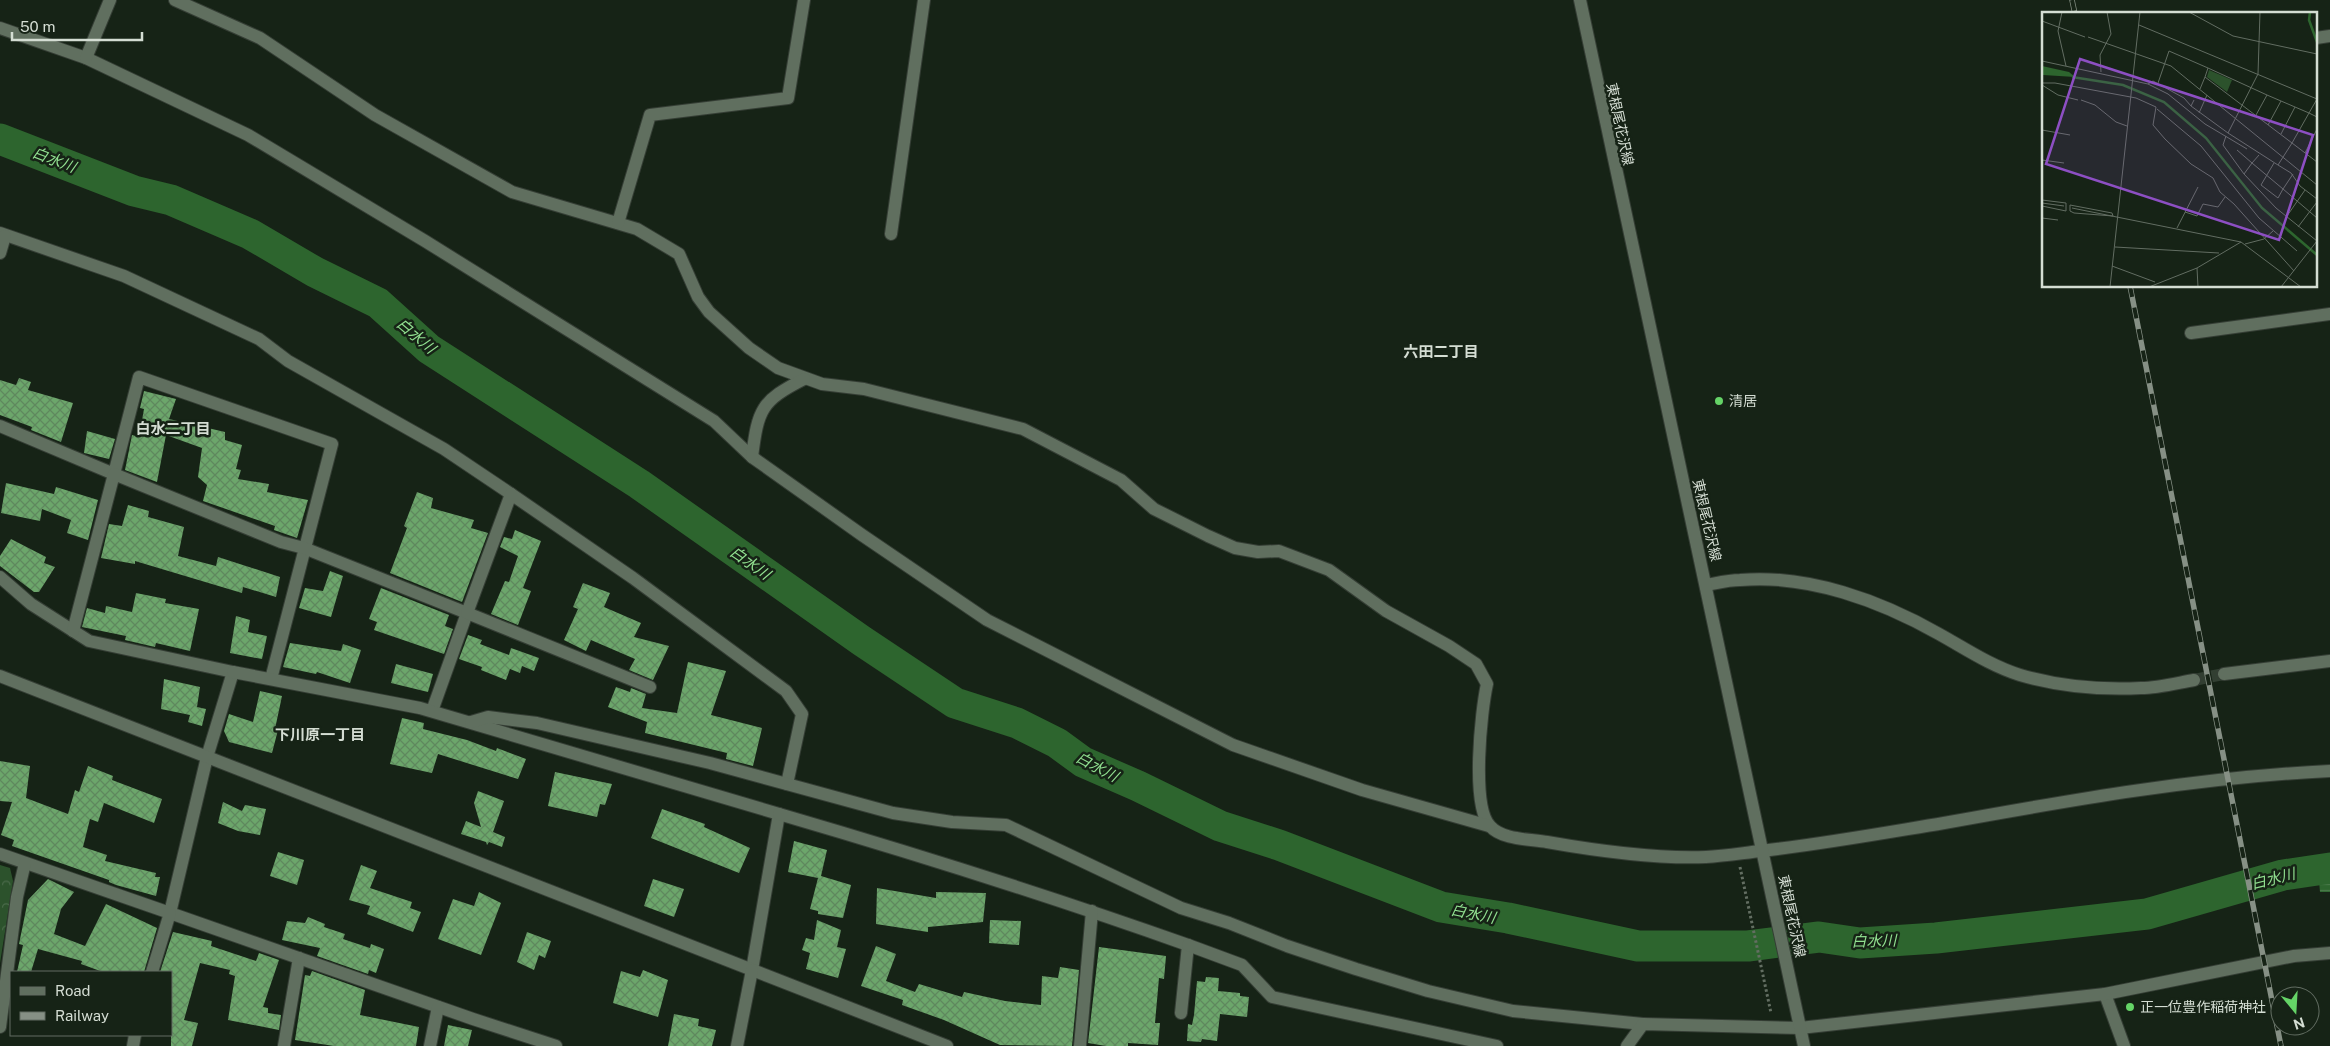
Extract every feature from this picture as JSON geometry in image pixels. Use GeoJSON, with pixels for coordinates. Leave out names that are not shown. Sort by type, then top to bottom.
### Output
{"type":"FeatureCollection","features":[{"type":"Feature","properties":{"kind":"street"},"geometry":{"type":"LineString","coordinates":[[86,58],[110,0]]}},
{"type":"Feature","properties":{"kind":"street"},"geometry":{"type":"LineString","coordinates":[[175,0],[260,38],[375,115],[512,192],[637,229],[679,254],[698,297],[709,312],[778,368],[822,384],[864,389],[1024,430],[1121,480],[1154,509],[1208,536],[1235,548],[1258,552],[1279,552],[1329,570],[1386,611],[1449,646],[1476,664],[1487,684],[1482,707],[1480,760],[1481,808],[1489,826]]}},
{"type":"Feature","properties":{"kind":"street"},"geometry":{"type":"LineString","coordinates":[[618,223],[650,115],[788,98],[804,0]]}},
{"type":"Feature","properties":{"kind":"street"},"geometry":{"type":"LineString","coordinates":[[891,234],[924,0]]}},
{"type":"Feature","properties":{"kind":"street","name":"東根尾花沢線"},"geometry":{"type":"LineString","coordinates":[[1580,0],[1645,312],[1706,585],[1804,1046]]}},
{"type":"Feature","properties":{"kind":"street"},"geometry":{"type":"LineString","coordinates":[[0,28],[86,58],[257,140],[425,241],[714,421],[752,456],[862,536],[987,620],[1233,745],[1362,790],[1489,826],[1502,834],[1570,846],[1650,855],[1706,857],[1763,855],[2068,800],[2272,774],[2330,771]]}},
{"type":"Feature","properties":{"kind":"street"},"geometry":{"type":"LineString","coordinates":[[0,253],[3,235],[124,276],[259,339],[288,361],[444,449],[511,494],[633,578],[786,691],[802,714],[787,784]]}},
{"type":"Feature","properties":{"kind":"street"},"geometry":{"type":"LineString","coordinates":[[2191,333],[2330,314]]}},
{"type":"Feature","properties":{"kind":"street"},"geometry":{"type":"LineString","coordinates":[[73,631],[139,377],[332,444],[271,679]]}},
{"type":"Feature","properties":{"kind":"street"},"geometry":{"type":"LineString","coordinates":[[752,456],[756,426],[762,409],[780,391],[804,379]]}},
{"type":"Feature","properties":{"kind":"street"},"geometry":{"type":"LineString","coordinates":[[0,426],[281,542],[304,548],[650,687]]}},
{"type":"Feature","properties":{"kind":"street"},"geometry":{"type":"LineString","coordinates":[[432,711],[511,494]]}},
{"type":"Feature","properties":{"kind":"street"},"geometry":{"type":"LineString","coordinates":[[0,577],[31,604],[89,641],[432,711],[471,722],[895,848],[1092,912],[1242,965],[1272,996],[1497,1046]]}},
{"type":"Feature","properties":{"kind":"street"},"geometry":{"type":"LineString","coordinates":[[1706,585],[1740,580],[1774,580],[1816,586],[1896,613],[1939,634],[1975,656],[2020,675],[2102,688],[2142,688],[2194,680]]}},
{"type":"Feature","properties":{"kind":"street"},"geometry":{"type":"LineString","coordinates":[[2224,674],[2330,661]]}},
{"type":"Feature","properties":{"kind":"street"},"geometry":{"type":"LineString","coordinates":[[152,971],[170,913],[207,757],[234,672]]}},
{"type":"Feature","properties":{"kind":"street"},"geometry":{"type":"LineString","coordinates":[[0,676],[947,1046]]}},
{"type":"Feature","properties":{"kind":"street"},"geometry":{"type":"LineString","coordinates":[[471,722],[488,717],[537,723],[710,763],[893,812],[952,822],[1006,825],[1033,840],[1068,853],[1100,872],[1182,908],[1229,923],[1348,967],[1428,991],[1513,1011],[1643,1024],[1800,1026],[2105,994],[2294,956],[2330,953]]}},
{"type":"Feature","properties":{"kind":"street"},"geometry":{"type":"LineString","coordinates":[[737,1046],[779,814]]}},
{"type":"Feature","properties":{"kind":"street"},"geometry":{"type":"LineString","coordinates":[[0,854],[438,1007],[556,1046]]}},
{"type":"Feature","properties":{"kind":"street"},"geometry":{"type":"LineString","coordinates":[[0,1020],[17,897],[25,862]]}},
{"type":"Feature","properties":{"kind":"street"},"geometry":{"type":"LineString","coordinates":[[1080,1046],[1092,912]]}},
{"type":"Feature","properties":{"kind":"street"},"geometry":{"type":"LineString","coordinates":[[1181,1014],[1188,945]]}},
{"type":"Feature","properties":{"kind":"street"},"geometry":{"type":"LineString","coordinates":[[284,1046],[299,958]]}},
{"type":"Feature","properties":{"kind":"street"},"geometry":{"type":"LineString","coordinates":[[2105,994],[2124,1046]]}},
{"type":"Feature","properties":{"kind":"street"},"geometry":{"type":"LineString","coordinates":[[430,1046],[438,1007]]}},
{"type":"Feature","properties":{"kind":"street"},"geometry":{"type":"LineString","coordinates":[[1627,1046],[1643,1024]]}},
{"type":"Feature","properties":{"kind":"path"},"geometry":{"type":"LineString","coordinates":[[1740,868],[1771,1012]]}},
{"type":"Feature","properties":{"kind":"green space"},"geometry":{"type":"Polygon","coordinates":[[[0,865],[10,868],[13,881],[0,963],[0,865]]]}},
{"type":"Feature","properties":{"kind":"shaded area"},"geometry":{"type":"Polygon","coordinates":[[[2330,855],[2330,892],[2320,892],[2317,858],[2330,855]]]}},
{"type":"Feature","properties":{"kind":"building"},"geometry":{"type":"Polygon","coordinates":[[[19,378],[31,382],[28,390],[73,403],[61,442],[31,430],[32,427],[0,415],[0,380],[16,385],[19,378]]]}},
{"type":"Feature","properties":{"kind":"building"},"geometry":{"type":"Polygon","coordinates":[[[144,391],[176,399],[169,419],[225,432],[225,440],[242,445],[236,469],[241,470],[238,479],[269,484],[267,492],[308,500],[297,538],[274,530],[275,526],[203,501],[207,485],[198,477],[202,448],[166,435],[157,482],[125,470],[132,435],[139,437],[144,409],[140,408],[144,391]]]}},
{"type":"Feature","properties":{"kind":"building"},"geometry":{"type":"Polygon","coordinates":[[[87,431],[115,439],[109,459],[84,453],[87,431]]]}},
{"type":"Feature","properties":{"kind":"building"},"geometry":{"type":"Polygon","coordinates":[[[6,483],[54,494],[56,487],[98,500],[88,540],[67,533],[71,520],[42,509],[40,521],[1,513],[6,483]]]}},
{"type":"Feature","properties":{"kind":"building"},"geometry":{"type":"Polygon","coordinates":[[[417,492],[433,498],[431,508],[474,520],[471,528],[488,533],[462,602],[390,573],[407,528],[404,526],[417,492]]]}},
{"type":"Feature","properties":{"kind":"building"},"geometry":{"type":"Polygon","coordinates":[[[128,505],[149,511],[148,517],[184,527],[178,556],[216,566],[218,557],[280,577],[276,597],[243,587],[242,593],[135,561],[135,564],[101,558],[109,524],[122,526],[128,505]]]}},
{"type":"Feature","properties":{"kind":"building"},"geometry":{"type":"Polygon","coordinates":[[[515,530],[541,541],[523,588],[531,591],[518,625],[491,614],[505,581],[509,582],[518,556],[500,547],[504,537],[512,539],[515,530]]]}},
{"type":"Feature","properties":{"kind":"building"},"geometry":{"type":"Polygon","coordinates":[[[11,539],[46,557],[44,563],[55,567],[39,592],[34,592],[0,566],[0,556],[11,539]]]}},
{"type":"Feature","properties":{"kind":"building"},"geometry":{"type":"Polygon","coordinates":[[[330,571],[343,576],[331,617],[299,608],[305,588],[323,591],[330,571]]]}},
{"type":"Feature","properties":{"kind":"building"},"geometry":{"type":"Polygon","coordinates":[[[583,583],[610,593],[604,607],[641,623],[634,637],[669,646],[653,680],[629,670],[635,659],[591,640],[586,651],[564,640],[578,609],[573,607],[583,583]]]}},
{"type":"Feature","properties":{"kind":"building"},"geometry":{"type":"Polygon","coordinates":[[[381,588],[449,615],[445,626],[453,629],[444,654],[374,630],[377,622],[369,619],[381,588]]]}},
{"type":"Feature","properties":{"kind":"building"},"geometry":{"type":"Polygon","coordinates":[[[136,593],[166,599],[165,603],[199,609],[190,651],[156,643],[155,647],[125,640],[126,636],[82,627],[87,608],[105,613],[106,606],[132,612],[136,593]]]}},
{"type":"Feature","properties":{"kind":"building"},"geometry":{"type":"Polygon","coordinates":[[[236,616],[250,620],[248,632],[267,636],[262,659],[230,653],[236,616]]]}},
{"type":"Feature","properties":{"kind":"building"},"geometry":{"type":"Polygon","coordinates":[[[468,635],[482,640],[480,644],[509,655],[511,648],[539,658],[534,671],[522,666],[520,673],[510,669],[506,680],[481,670],[482,667],[459,659],[468,635]]]}},
{"type":"Feature","properties":{"kind":"building"},"geometry":{"type":"Polygon","coordinates":[[[290,643],[341,651],[343,644],[361,650],[350,683],[317,672],[316,674],[283,667],[290,643]]]}},
{"type":"Feature","properties":{"kind":"building"},"geometry":{"type":"Polygon","coordinates":[[[688,662],[726,671],[711,715],[762,728],[753,766],[726,759],[727,753],[645,733],[647,722],[608,707],[616,687],[630,692],[631,688],[646,694],[642,708],[677,713],[688,662]]]}},
{"type":"Feature","properties":{"kind":"building"},"geometry":{"type":"Polygon","coordinates":[[[396,664],[433,674],[428,692],[391,683],[396,664]]]}},
{"type":"Feature","properties":{"kind":"building"},"geometry":{"type":"Polygon","coordinates":[[[164,679],[200,687],[197,707],[206,709],[202,726],[188,722],[190,715],[161,709],[164,679]]]}},
{"type":"Feature","properties":{"kind":"building"},"geometry":{"type":"Polygon","coordinates":[[[260,691],[282,696],[275,729],[278,730],[272,753],[229,742],[224,731],[229,714],[253,722],[260,691]]]}},
{"type":"Feature","properties":{"kind":"building"},"geometry":{"type":"Polygon","coordinates":[[[402,718],[424,723],[423,729],[467,740],[496,751],[497,748],[526,759],[518,779],[438,754],[432,773],[390,764],[402,718]]]}},
{"type":"Feature","properties":{"kind":"building"},"geometry":{"type":"Polygon","coordinates":[[[0,761],[30,766],[26,798],[68,814],[75,790],[79,792],[88,766],[113,776],[112,780],[162,799],[154,823],[104,803],[98,822],[90,819],[83,847],[107,855],[105,861],[156,873],[155,877],[160,877],[156,896],[116,885],[109,882],[109,880],[12,846],[14,840],[1,835],[12,802],[0,801],[0,761]]]}},
{"type":"Feature","properties":{"kind":"building"},"geometry":{"type":"Polygon","coordinates":[[[555,772],[612,784],[605,805],[600,804],[597,817],[548,806],[555,772]]]}},
{"type":"Feature","properties":{"kind":"building"},"geometry":{"type":"Polygon","coordinates":[[[478,791],[504,801],[493,832],[505,837],[502,847],[489,842],[487,845],[486,842],[461,834],[466,821],[481,827],[474,803],[478,791]]]}},
{"type":"Feature","properties":{"kind":"building"},"geometry":{"type":"Polygon","coordinates":[[[223,802],[242,811],[245,805],[266,809],[260,835],[238,831],[218,823],[223,802]]]}},
{"type":"Feature","properties":{"kind":"building"},"geometry":{"type":"Polygon","coordinates":[[[662,809],[705,824],[704,827],[750,848],[739,873],[651,838],[662,809]]]}},
{"type":"Feature","properties":{"kind":"building"},"geometry":{"type":"Polygon","coordinates":[[[794,841],[827,850],[821,876],[851,885],[843,918],[818,914],[818,911],[810,909],[818,878],[788,872],[794,841]]]}},
{"type":"Feature","properties":{"kind":"building"},"geometry":{"type":"Polygon","coordinates":[[[278,852],[304,860],[297,885],[270,876],[278,852]]]}},
{"type":"Feature","properties":{"kind":"building"},"geometry":{"type":"Polygon","coordinates":[[[361,865],[377,871],[370,888],[412,902],[410,908],[421,912],[413,932],[367,914],[370,906],[349,900],[361,865]]]}},
{"type":"Feature","properties":{"kind":"building"},"geometry":{"type":"Polygon","coordinates":[[[48,879],[74,892],[61,909],[54,934],[85,946],[106,904],[157,928],[144,971],[100,971],[81,964],[82,961],[38,949],[31,971],[17,971],[23,945],[19,944],[28,900],[48,879]]]}},
{"type":"Feature","properties":{"kind":"building"},"geometry":{"type":"Polygon","coordinates":[[[653,879],[684,889],[674,917],[644,906],[653,879]]]}},
{"type":"Feature","properties":{"kind":"building"},"geometry":{"type":"Polygon","coordinates":[[[877,888],[936,898],[936,892],[986,893],[983,922],[928,927],[928,932],[876,924],[877,888]]]}},
{"type":"Feature","properties":{"kind":"building"},"geometry":{"type":"Polygon","coordinates":[[[479,892],[501,903],[481,955],[438,939],[453,899],[474,906],[479,892]]]}},
{"type":"Feature","properties":{"kind":"building"},"geometry":{"type":"Polygon","coordinates":[[[308,917],[325,924],[324,927],[345,934],[343,939],[370,948],[371,944],[384,949],[376,973],[369,970],[368,974],[317,956],[320,948],[282,940],[287,921],[305,923],[308,917]]]}},
{"type":"Feature","properties":{"kind":"building"},"geometry":{"type":"Polygon","coordinates":[[[817,920],[841,930],[837,947],[846,949],[838,978],[806,969],[810,953],[802,950],[806,938],[814,940],[817,920]]]}},
{"type":"Feature","properties":{"kind":"building"},"geometry":{"type":"Polygon","coordinates":[[[990,920],[1021,921],[1019,945],[989,943],[990,920]]]}},
{"type":"Feature","properties":{"kind":"building"},"geometry":{"type":"Polygon","coordinates":[[[173,932],[212,941],[211,946],[256,961],[259,953],[279,960],[263,1007],[268,1008],[268,1013],[281,1015],[279,1030],[228,1020],[235,976],[229,974],[230,970],[200,963],[184,1020],[198,1023],[192,1046],[171,1046],[172,971],[160,971],[173,932]]]}},
{"type":"Feature","properties":{"kind":"building"},"geometry":{"type":"Polygon","coordinates":[[[527,932],[551,941],[545,958],[539,955],[534,970],[517,962],[527,932]]]}},
{"type":"Feature","properties":{"kind":"building"},"geometry":{"type":"Polygon","coordinates":[[[876,946],[896,954],[886,981],[915,992],[919,984],[962,997],[964,992],[1005,1001],[1041,1005],[1042,976],[1058,978],[1060,967],[1079,970],[1072,1046],[1000,1045],[944,1020],[902,1005],[903,1000],[861,986],[876,946]]]}},
{"type":"Feature","properties":{"kind":"building"},"geometry":{"type":"Polygon","coordinates":[[[1099,947],[1166,956],[1164,979],[1159,978],[1155,1023],[1160,1023],[1158,1045],[1128,1043],[1128,1046],[1106,1046],[1088,1043],[1099,947]]]}},
{"type":"Feature","properties":{"kind":"building"},"geometry":{"type":"Polygon","coordinates":[[[643,970],[668,980],[658,1017],[613,1003],[621,971],[640,977],[643,970]]]}},
{"type":"Feature","properties":{"kind":"building"},"geometry":{"type":"Polygon","coordinates":[[[312,971],[365,990],[360,1015],[419,1027],[416,1046],[334,1046],[295,1040],[305,975],[310,976],[312,971]]]}},
{"type":"Feature","properties":{"kind":"building"},"geometry":{"type":"Polygon","coordinates":[[[1206,977],[1219,978],[1218,991],[1240,993],[1240,996],[1249,997],[1247,1017],[1220,1014],[1217,1041],[1202,1039],[1201,1042],[1187,1041],[1188,1024],[1192,1025],[1194,1015],[1197,981],[1205,982],[1206,977]]]}},
{"type":"Feature","properties":{"kind":"building"},"geometry":{"type":"Polygon","coordinates":[[[674,1014],[699,1019],[698,1026],[716,1030],[712,1046],[668,1046],[674,1014]]]}},
{"type":"Feature","properties":{"kind":"building"},"geometry":{"type":"Polygon","coordinates":[[[448,1025],[472,1030],[468,1046],[444,1046],[448,1025]]]}},
{"type":"Feature","properties":{"kind":"waterway","name":"白水川"},"geometry":{"type":"LineString","coordinates":[[0,139],[134,191],[171,200],[250,234],[315,272],[378,303],[429,349],[639,484],[862,641],[955,703],[1017,723],[1057,743],[1083,762],[1138,786],[1220,826],[1279,845],[1441,907],[1508,918],[1638,946],[1748,946],[1819,937],[1860,943],[1936,938],[2147,914],[2283,875],[2330,868]]}},
{"type":"Feature","properties":{"kind":"tunnel"},"geometry":{"type":"LineString","coordinates":[[2194,680],[2224,674]]}},
{"type":"Feature","properties":{"kind":"railway"},"geometry":{"type":"LineString","coordinates":[[2072,0],[2075,12]]}},
{"type":"Feature","properties":{"kind":"railway"},"geometry":{"type":"LineString","coordinates":[[2130,288],[2281,1046]]}},
{"type":"Feature","properties":{"kind":"place","name":"清居"},"geometry":{"type":"Point","coordinates":[1719,401]}},
{"type":"Feature","properties":{"kind":"place","name":"正一位豊作稲荷神社"},"geometry":{"type":"Point","coordinates":[2130,1007]}},
{"type":"Feature","properties":{"kind":"district","name":"六田二丁目"},"geometry":{"type":"Point","coordinates":[1441,352]}},
{"type":"Feature","properties":{"kind":"district","name":"白水二丁目"},"geometry":{"type":"Point","coordinates":[173,429]}},
{"type":"Feature","properties":{"kind":"district","name":"下川原一丁目"},"geometry":{"type":"Point","coordinates":[320,735]}}]}
